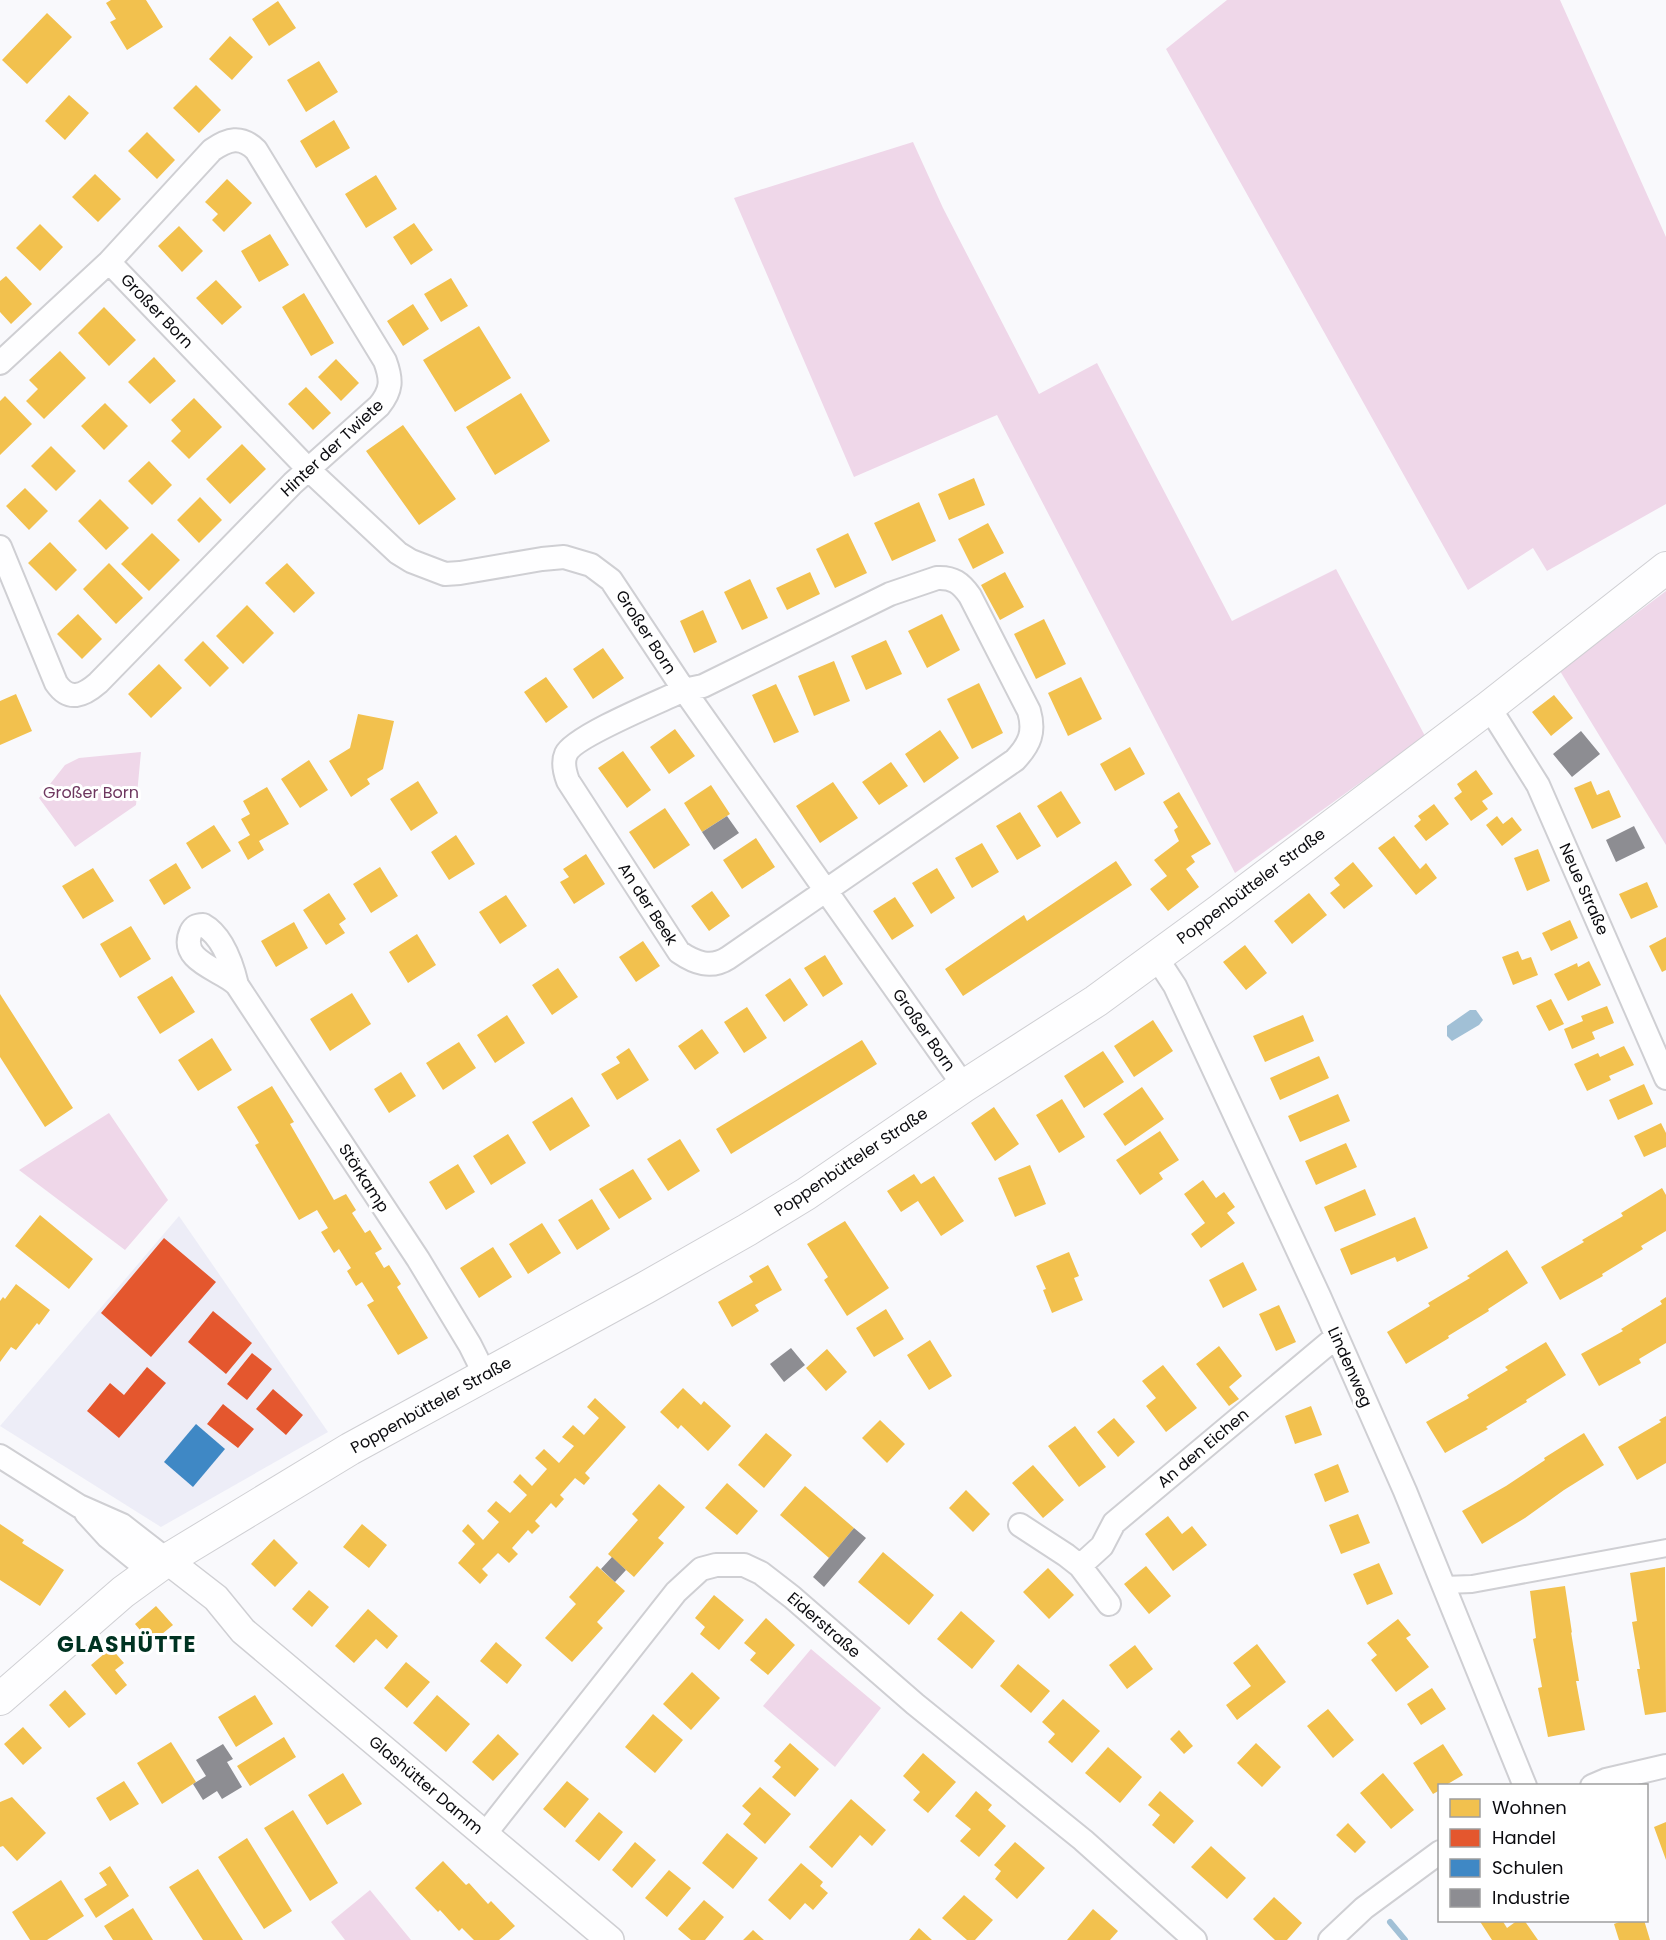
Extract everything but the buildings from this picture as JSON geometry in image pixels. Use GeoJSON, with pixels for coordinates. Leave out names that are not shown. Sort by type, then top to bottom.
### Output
{"type":"FeatureCollection","features":[{"type":"Feature","properties":{"kind":"main road","name":"Poppenbütteler Straße"},"geometry":{"type":"LineString","coordinates":[[0,1699],[83,1625],[158,1565],[341,1455],[636,1294],[737,1236],[813,1189],[964,1086],[1096,1001],[1490,707],[1666,568]]}},
{"type":"Feature","properties":{"kind":"street","name":"Hinter der Twiete"},"geometry":{"type":"LineString","coordinates":[[0,363],[109,262],[212,150],[231,140],[248,143],[256,150],[385,361],[390,374],[391,386],[387,396],[308,469],[98,683],[85,693],[72,695],[61,691],[56,683],[0,547]]}},
{"type":"Feature","properties":{"kind":"street","name":"Großer Born"},"geometry":{"type":"LineString","coordinates":[[109,262],[308,469],[398,553],[438,572],[460,573],[564,557],[591,565],[611,580],[684,690],[964,1086]]}},
{"type":"Feature","properties":{"kind":"street","name":"An der Beek"},"geometry":{"type":"LineString","coordinates":[[945,578],[954,580],[965,589],[1029,711],[1032,727],[1029,744],[1015,760],[723,962],[706,964],[689,959],[679,952],[568,781],[564,762],[570,747],[584,738],[684,690],[703,686],[890,594],[914,584],[945,578]]}},
{"type":"Feature","properties":{"kind":"street","name":"Neue Straße"},"geometry":{"type":"LineString","coordinates":[[1490,707],[1538,785],[1666,1078]]}},
{"type":"Feature","properties":{"kind":"street","name":"Lindenweg"},"geometry":{"type":"LineString","coordinates":[[1156,957],[1175,986],[1319,1296],[1405,1491],[1525,1784]]}},
{"type":"Feature","properties":{"kind":"street","name":"Störkamp"},"geometry":{"type":"LineString","coordinates":[[237,985],[418,1259],[470,1345],[485,1375]]}},
{"type":"Feature","properties":{"kind":"street","name":"An den Eichen"},"geometry":{"type":"LineString","coordinates":[[1080,1566],[1102,1546],[1114,1522],[1336,1337]]}},
{"type":"Feature","properties":{"kind":"street","name":"Glashütter Damm"},"geometry":{"type":"LineString","coordinates":[[0,1456],[79,1506],[108,1537],[158,1565],[206,1612],[221,1622],[243,1631],[610,1940]]}},
{"type":"Feature","properties":{"kind":"street"},"geometry":{"type":"LineString","coordinates":[[1020,1525],[1080,1566],[1109,1604]]}},
{"type":"Feature","properties":{"kind":"street"},"geometry":{"type":"LineString","coordinates":[[1444,1585],[1472,1584],[1666,1548]]}},
{"type":"Feature","properties":{"kind":"street","name":"Eiderstraße"},"geometry":{"type":"LineString","coordinates":[[485,1834],[676,1592],[701,1569],[726,1564],[744,1565],[760,1573],[792,1597],[884,1678],[1083,1840],[1195,1940]]}},
{"type":"Feature","properties":{"kind":"street"},"geometry":{"type":"LineString","coordinates":[[1595,1784],[1666,1766]]}},
{"type":"Feature","properties":{"kind":"street"},"geometry":{"type":"LineString","coordinates":[[1330,1940],[1364,1908],[1419,1865],[1438,1853]]}},
{"type":"Feature","properties":{"kind":"shaded area"},"geometry":{"type":"Polygon","coordinates":[[[179,1216],[328,1432],[161,1527],[0,1426],[179,1216]]]}},
{"type":"Feature","properties":{"kind":"green space"},"geometry":{"type":"Polygon","coordinates":[[[1227,0],[1560,0],[1666,237],[1666,504],[1547,571],[1533,548],[1468,590],[1166,49],[1227,0]]]}},
{"type":"Feature","properties":{"kind":"green space"},"geometry":{"type":"Polygon","coordinates":[[[913,142],[943,208],[1039,394],[1097,363],[1232,621],[1336,569],[1425,736],[1235,873],[997,415],[854,477],[734,198],[913,142]]]}},
{"type":"Feature","properties":{"kind":"green space"},"geometry":{"type":"Polygon","coordinates":[[[1666,591],[1666,845],[1560,671],[1666,591]]]}},
{"type":"Feature","properties":{"kind":"green space","name":"Großer Born"},"geometry":{"type":"Polygon","coordinates":[[[141,752],[136,805],[75,847],[39,798],[65,765],[79,758],[141,752]]]}},
{"type":"Feature","properties":{"kind":"green space"},"geometry":{"type":"Polygon","coordinates":[[[109,1113],[168,1200],[125,1250],[19,1170],[109,1113]]]}},
{"type":"Feature","properties":{"kind":"green space"},"geometry":{"type":"Polygon","coordinates":[[[811,1649],[881,1708],[835,1767],[763,1706],[811,1649]]]}},
{"type":"Feature","properties":{"kind":"green space"},"geometry":{"type":"Polygon","coordinates":[[[370,1890],[411,1940],[345,1940],[331,1922],[370,1890]]]}},
{"type":"Feature","properties":{"kind":"water"},"geometry":{"type":"Polygon","coordinates":[[[1470,1010],[1476,1010],[1483,1020],[1479,1025],[1452,1041],[1447,1036],[1447,1026],[1470,1010]]]}},
{"type":"Feature","properties":{"kind":"waterway"},"geometry":{"type":"LineString","coordinates":[[1390,1922],[1405,1940]]}},
{"type":"Feature","properties":{"kind":"district","name":"GLASHÜTTE"},"geometry":{"type":"Point","coordinates":[127,1644]}}]}
